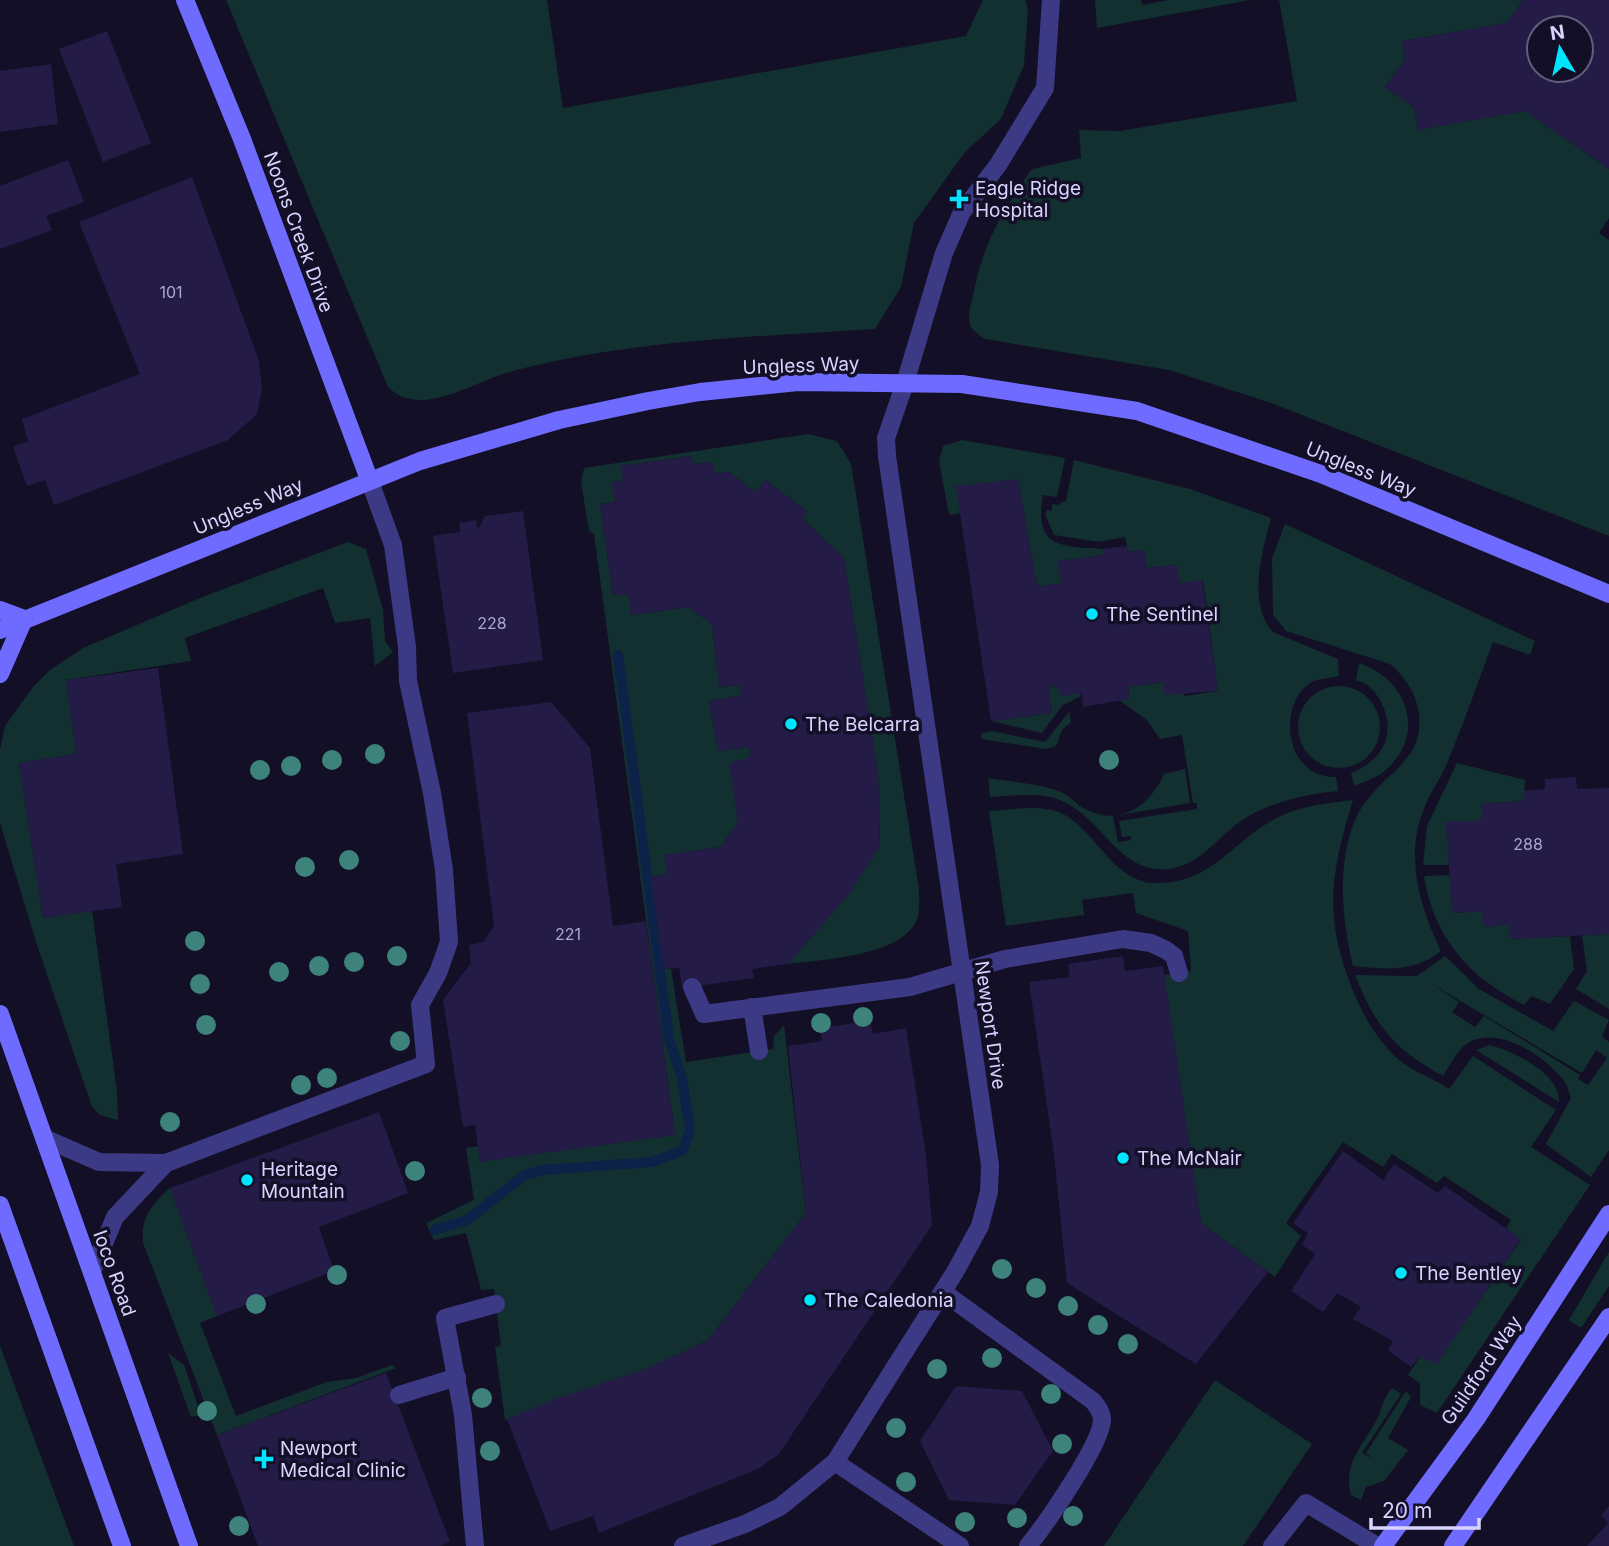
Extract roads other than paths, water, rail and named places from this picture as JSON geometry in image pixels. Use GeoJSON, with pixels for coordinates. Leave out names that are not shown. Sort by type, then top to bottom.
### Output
{"type":"FeatureCollection","features":[{"type":"Feature","properties":{"kind":"street","name":"Noons Creek Drive"},"geometry":{"type":"LineString","coordinates":[[185,0],[242,139],[369,479]]}},
{"type":"Feature","properties":{"kind":"street","name":"Newport Drive"},"geometry":{"type":"LineString","coordinates":[[683,1546],[745,1524],[780,1507],[835,1462],[943,1292],[980,1226],[989,1192],[990,1165],[886,438],[944,253],[962,212],[998,165],[1045,88],[1051,0]]}},
{"type":"Feature","properties":{"kind":"street","name":"Ungless Way"},"geometry":{"type":"LineString","coordinates":[[0,630],[419,461],[559,420],[700,392],[798,383],[962,384],[1137,411],[1321,474],[1609,594]]}},
{"type":"Feature","properties":{"kind":"street"},"geometry":{"type":"LineString","coordinates":[[44,1138],[99,1162],[166,1163],[426,1064],[420,1004],[438,973],[449,942],[444,870],[432,793],[408,681],[407,647],[393,545],[369,479]]}},
{"type":"Feature","properties":{"kind":"street"},"geometry":{"type":"LineString","coordinates":[[0,610],[24,619],[0,674]]}},
{"type":"Feature","properties":{"kind":"street"},"geometry":{"type":"LineString","coordinates":[[692,987],[704,1014],[910,986],[1045,950],[1123,939],[1151,943],[1166,950],[1174,956],[1179,973]]}},
{"type":"Feature","properties":{"kind":"street"},"geometry":{"type":"LineString","coordinates":[[752,1007],[759,1051]]}},
{"type":"Feature","properties":{"kind":"street","name":"Ioco Road"},"geometry":{"type":"LineString","coordinates":[[0,1014],[189,1546]]}},
{"type":"Feature","properties":{"kind":"street"},"geometry":{"type":"LineString","coordinates":[[92,1272],[115,1217],[166,1163]]}},
{"type":"Feature","properties":{"kind":"street"},"geometry":{"type":"LineString","coordinates":[[0,1205],[122,1546]]}},
{"type":"Feature","properties":{"kind":"street","name":"Guildford Way"},"geometry":{"type":"LineString","coordinates":[[1383,1546],[1476,1419],[1609,1214]]}},
{"type":"Feature","properties":{"kind":"street"},"geometry":{"type":"LineString","coordinates":[[943,1292],[1093,1401],[1101,1414],[1099,1433],[1092,1448],[1028,1546]]}},
{"type":"Feature","properties":{"kind":"street"},"geometry":{"type":"LineString","coordinates":[[475,1546],[473,1498],[457,1377],[445,1318],[496,1304]]}},
{"type":"Feature","properties":{"kind":"street"},"geometry":{"type":"LineString","coordinates":[[1453,1546],[1609,1318]]}},
{"type":"Feature","properties":{"kind":"street"},"geometry":{"type":"LineString","coordinates":[[399,1395],[457,1377]]}},
{"type":"Feature","properties":{"kind":"street"},"geometry":{"type":"LineString","coordinates":[[835,1462],[960,1546]]}},
{"type":"Feature","properties":{"kind":"street"},"geometry":{"type":"LineString","coordinates":[[1272,1546],[1306,1503],[1377,1546]]}},
{"type":"Feature","properties":{"kind":"waterway"},"geometry":{"type":"LineString","coordinates":[[435,1230],[467,1220],[525,1175],[543,1170],[652,1162],[682,1151],[690,1130],[682,1078],[669,1039],[618,655]]}},
{"type":"Feature","properties":{"kind":"place","name":"Eagle Ridge Hospital"},"geometry":{"type":"Point","coordinates":[959,199]}},
{"type":"Feature","properties":{"kind":"place","name":"The Sentinel"},"geometry":{"type":"Point","coordinates":[1092,614]}},
{"type":"Feature","properties":{"kind":"place","name":"The Belcarra"},"geometry":{"type":"Point","coordinates":[791,724]}},
{"type":"Feature","properties":{"kind":"place","name":"The McNair"},"geometry":{"type":"Point","coordinates":[1123,1158]}},
{"type":"Feature","properties":{"kind":"place","name":"Heritage Mountain"},"geometry":{"type":"Point","coordinates":[247,1180]}},
{"type":"Feature","properties":{"kind":"place","name":"The Bentley"},"geometry":{"type":"Point","coordinates":[1401,1273]}},
{"type":"Feature","properties":{"kind":"place","name":"The Caledonia"},"geometry":{"type":"Point","coordinates":[810,1300]}},
{"type":"Feature","properties":{"kind":"place","name":"Newport Medical Clinic"},"geometry":{"type":"Point","coordinates":[264,1459]}}]}
